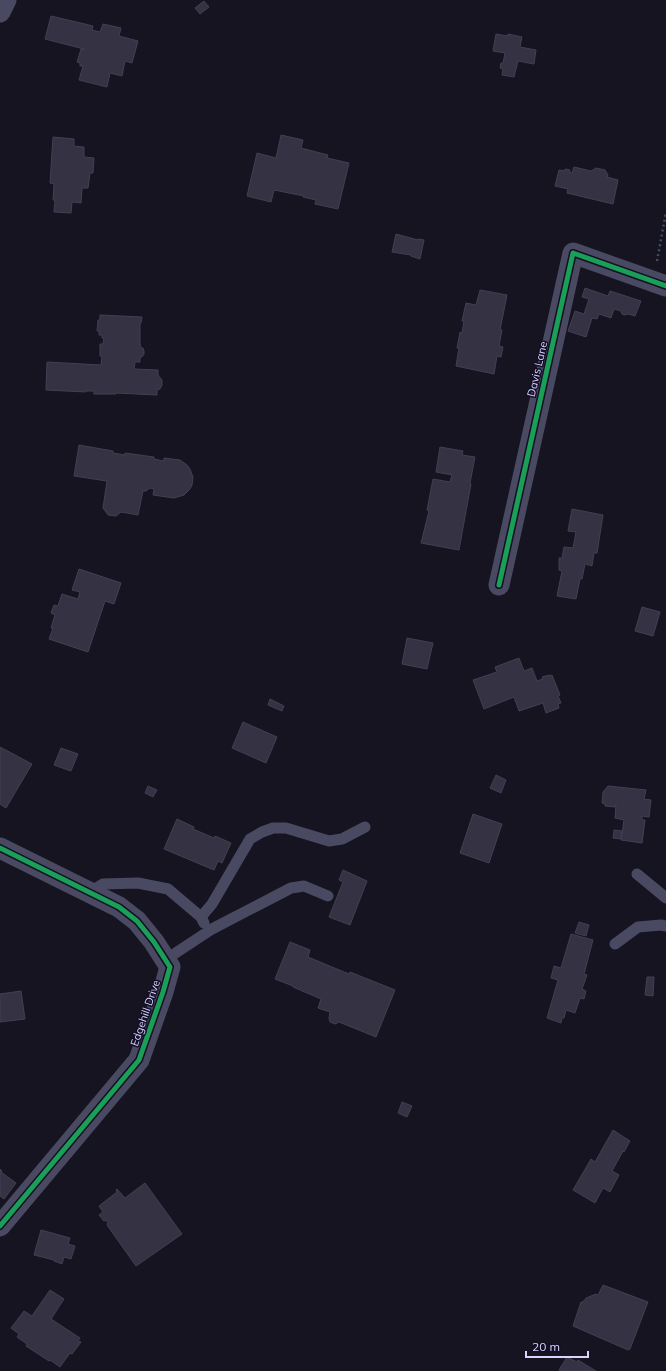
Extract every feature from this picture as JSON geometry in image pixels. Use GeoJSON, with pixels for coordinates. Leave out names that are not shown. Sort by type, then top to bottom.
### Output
{"type":"FeatureCollection","features":[{"type":"Feature","properties":{"kind":"street"},"geometry":{"type":"LineString","coordinates":[[0,12],[6,0]]}},
{"type":"Feature","properties":{"kind":"street","name":"Davis Lane"},"geometry":{"type":"LineString","coordinates":[[499,585],[573,253],[660,284]]}},
{"type":"Feature","properties":{"kind":"street","name":"Edgehill Drive"},"geometry":{"type":"LineString","coordinates":[[0,848],[119,907],[137,922],[154,942],[170,967],[163,992],[139,1060],[0,1226]]}},
{"type":"Feature","properties":{"kind":"lane"},"geometry":{"type":"LineString","coordinates":[[201,917],[212,904],[250,840],[262,832],[273,828],[286,828],[328,841],[342,839],[365,827]]}},
{"type":"Feature","properties":{"kind":"lane"},"geometry":{"type":"LineString","coordinates":[[637,874],[666,898]]}},
{"type":"Feature","properties":{"kind":"lane"},"geometry":{"type":"LineString","coordinates":[[90,892],[103,884],[138,883],[168,889],[201,917],[208,932]]}},
{"type":"Feature","properties":{"kind":"lane"},"geometry":{"type":"LineString","coordinates":[[165,960],[208,932],[291,888],[304,886],[328,896]]}},
{"type":"Feature","properties":{"kind":"lane"},"geometry":{"type":"LineString","coordinates":[[614,944],[638,927],[666,926]]}},
{"type":"Feature","properties":{"kind":"path"},"geometry":{"type":"LineString","coordinates":[[660,284],[666,212]]}},
{"type":"Feature","properties":{"kind":"building"},"geometry":{"type":"Polygon","coordinates":[[[204,1],[209,7],[200,14],[195,8],[204,1]]]}},
{"type":"Feature","properties":{"kind":"building"},"geometry":{"type":"Polygon","coordinates":[[[51,16],[93,26],[92,30],[100,32],[103,24],[121,28],[119,36],[138,41],[132,63],[125,61],[122,76],[110,73],[107,87],[79,80],[83,66],[80,66],[80,63],[77,62],[81,49],[84,49],[45,39],[51,16]]]}},
{"type":"Feature","properties":{"kind":"building"},"geometry":{"type":"Polygon","coordinates":[[[496,34],[508,36],[508,34],[522,37],[520,47],[536,50],[534,64],[518,61],[514,77],[502,75],[503,69],[500,68],[501,63],[503,63],[505,53],[493,51],[496,34]]]}},
{"type":"Feature","properties":{"kind":"building"},"geometry":{"type":"Polygon","coordinates":[[[281,135],[303,140],[301,148],[328,155],[327,158],[349,163],[338,209],[315,204],[316,200],[303,197],[304,196],[274,190],[271,202],[247,196],[257,153],[276,158],[281,135]]]}},
{"type":"Feature","properties":{"kind":"building"},"geometry":{"type":"Polygon","coordinates":[[[53,137],[74,139],[74,146],[84,147],[84,157],[94,158],[93,173],[90,173],[88,188],[82,188],[81,203],[72,202],[71,213],[54,212],[54,184],[50,183],[53,137]]]}},
{"type":"Feature","properties":{"kind":"building"},"geometry":{"type":"Polygon","coordinates":[[[574,167],[591,171],[596,168],[605,170],[608,175],[607,177],[618,180],[613,204],[567,193],[568,189],[555,186],[559,170],[570,170],[569,172],[572,173],[574,167]]]}},
{"type":"Feature","properties":{"kind":"building"},"geometry":{"type":"Polygon","coordinates":[[[396,234],[418,240],[424,240],[420,259],[411,255],[392,252],[396,234]]]}},
{"type":"Feature","properties":{"kind":"building"},"geometry":{"type":"Polygon","coordinates":[[[585,288],[608,296],[610,291],[641,301],[635,316],[622,314],[621,311],[614,309],[611,318],[599,314],[597,319],[592,318],[586,337],[568,331],[575,311],[584,314],[589,299],[582,297],[585,288]]]}},
{"type":"Feature","properties":{"kind":"building"},"geometry":{"type":"Polygon","coordinates":[[[480,290],[507,295],[500,330],[502,330],[499,346],[503,347],[501,357],[497,356],[494,374],[456,366],[459,348],[457,348],[460,332],[462,333],[464,321],[462,321],[466,303],[476,305],[480,290]]]}},
{"type":"Feature","properties":{"kind":"building"},"geometry":{"type":"Polygon","coordinates":[[[100,315],[142,317],[140,323],[140,344],[141,348],[143,348],[144,354],[140,357],[140,362],[135,362],[134,369],[158,370],[158,375],[162,380],[162,385],[160,389],[157,390],[157,395],[116,393],[94,394],[94,391],[46,390],[47,362],[101,365],[102,357],[100,356],[100,344],[103,344],[104,338],[102,338],[102,335],[99,335],[99,331],[97,331],[100,315]]]}},
{"type":"Feature","properties":{"kind":"building"},"geometry":{"type":"Polygon","coordinates":[[[79,445],[113,451],[113,453],[125,455],[125,453],[154,457],[154,459],[164,461],[164,458],[180,460],[190,469],[193,477],[192,485],[184,495],[174,498],[153,495],[154,489],[150,488],[143,491],[138,515],[121,512],[116,516],[108,515],[103,508],[107,481],[74,476],[79,445]]]}},
{"type":"Feature","properties":{"kind":"building"},"geometry":{"type":"Polygon","coordinates":[[[440,447],[463,451],[462,455],[475,457],[459,550],[421,543],[429,511],[427,510],[433,479],[450,482],[452,475],[436,472],[440,447]]]}},
{"type":"Feature","properties":{"kind":"building"},"geometry":{"type":"Polygon","coordinates":[[[572,509],[603,515],[597,553],[594,553],[592,566],[585,564],[576,599],[557,596],[562,571],[559,570],[559,558],[562,558],[564,547],[573,548],[576,532],[568,531],[572,509]]]}},
{"type":"Feature","properties":{"kind":"building"},"geometry":{"type":"Polygon","coordinates":[[[79,569],[121,583],[114,604],[105,601],[88,652],[49,639],[53,628],[51,628],[55,615],[51,613],[54,605],[58,606],[62,594],[78,599],[80,592],[72,590],[79,569]]]}},
{"type":"Feature","properties":{"kind":"building"},"geometry":{"type":"Polygon","coordinates":[[[642,607],[660,612],[653,636],[635,631],[642,607]]]}},
{"type":"Feature","properties":{"kind":"building"},"geometry":{"type":"Polygon","coordinates":[[[407,638],[433,643],[427,669],[402,664],[407,638]]]}},
{"type":"Feature","properties":{"kind":"building"},"geometry":{"type":"Polygon","coordinates":[[[519,658],[524,671],[532,668],[537,681],[543,679],[542,677],[552,675],[560,695],[558,696],[561,703],[558,704],[559,708],[546,713],[543,703],[519,711],[514,697],[484,709],[473,680],[497,672],[495,667],[519,658]]]}},
{"type":"Feature","properties":{"kind":"building"},"geometry":{"type":"Polygon","coordinates":[[[270,699],[284,706],[282,711],[268,705],[270,699]]]}},
{"type":"Feature","properties":{"kind":"building"},"geometry":{"type":"Polygon","coordinates":[[[243,722],[277,737],[266,763],[232,748],[243,722]]]}},
{"type":"Feature","properties":{"kind":"building"},"geometry":{"type":"Polygon","coordinates":[[[0,747],[32,764],[6,808],[0,804],[0,747]]]}},
{"type":"Feature","properties":{"kind":"building"},"geometry":{"type":"Polygon","coordinates":[[[61,748],[78,754],[71,771],[54,765],[61,748]]]}},
{"type":"Feature","properties":{"kind":"building"},"geometry":{"type":"Polygon","coordinates":[[[496,775],[506,780],[501,793],[490,788],[496,775]]]}},
{"type":"Feature","properties":{"kind":"building"},"geometry":{"type":"Polygon","coordinates":[[[148,786],[157,790],[153,797],[145,793],[148,786]]]}},
{"type":"Feature","properties":{"kind":"building"},"geometry":{"type":"Polygon","coordinates":[[[608,786],[646,790],[644,799],[651,800],[649,817],[642,816],[642,820],[645,820],[642,843],[621,840],[624,820],[615,818],[616,805],[615,807],[605,806],[605,804],[602,803],[603,792],[608,786]]]}},
{"type":"Feature","properties":{"kind":"building"},"geometry":{"type":"Polygon","coordinates":[[[473,814],[502,824],[489,863],[460,853],[473,814]]]}},
{"type":"Feature","properties":{"kind":"building"},"geometry":{"type":"Polygon","coordinates":[[[177,819],[194,827],[193,829],[231,843],[222,863],[218,861],[214,870],[164,849],[177,819]]]}},
{"type":"Feature","properties":{"kind":"building"},"geometry":{"type":"Polygon","coordinates":[[[614,830],[622,831],[621,839],[613,838],[614,830]]]}},
{"type":"Feature","properties":{"kind":"building"},"geometry":{"type":"Polygon","coordinates":[[[343,870],[367,881],[350,925],[329,917],[343,882],[339,880],[343,870]]]}},
{"type":"Feature","properties":{"kind":"building"},"geometry":{"type":"Polygon","coordinates":[[[579,922],[589,925],[586,936],[575,933],[579,922]]]}},
{"type":"Feature","properties":{"kind":"building"},"geometry":{"type":"Polygon","coordinates":[[[571,934],[593,940],[584,974],[587,975],[582,989],[586,991],[584,999],[580,998],[575,1013],[566,1010],[561,1023],[547,1018],[558,980],[551,978],[554,966],[561,968],[571,934]]]}},
{"type":"Feature","properties":{"kind":"building"},"geometry":{"type":"Polygon","coordinates":[[[290,942],[310,950],[308,957],[349,974],[350,972],[395,990],[376,1037],[339,1022],[335,1024],[330,1022],[330,1012],[318,1008],[321,999],[275,979],[290,942]]]}},
{"type":"Feature","properties":{"kind":"building"},"geometry":{"type":"Polygon","coordinates":[[[647,977],[654,977],[653,996],[645,995],[647,977]]]}},
{"type":"Feature","properties":{"kind":"building"},"geometry":{"type":"Polygon","coordinates":[[[21,991],[25,1019],[0,1022],[0,994],[21,991]]]}},
{"type":"Feature","properties":{"kind":"building"},"geometry":{"type":"Polygon","coordinates":[[[402,1102],[412,1106],[407,1117],[398,1113],[402,1102]]]}},
{"type":"Feature","properties":{"kind":"building"},"geometry":{"type":"Polygon","coordinates":[[[613,1130],[630,1141],[612,1171],[619,1175],[610,1192],[603,1188],[595,1203],[573,1190],[591,1159],[595,1162],[613,1130]]]}},
{"type":"Feature","properties":{"kind":"building"},"geometry":{"type":"Polygon","coordinates":[[[0,1169],[2,1171],[1,1172],[16,1183],[4,1199],[0,1196],[0,1169]]]}},
{"type":"Feature","properties":{"kind":"building"},"geometry":{"type":"Polygon","coordinates":[[[145,1183],[182,1234],[136,1266],[107,1225],[108,1223],[106,1220],[104,1221],[99,1215],[103,1212],[99,1206],[117,1192],[117,1189],[125,1198],[145,1183]]]}},
{"type":"Feature","properties":{"kind":"building"},"geometry":{"type":"Polygon","coordinates":[[[41,1230],[70,1238],[68,1244],[75,1246],[71,1259],[64,1257],[62,1264],[54,1260],[34,1255],[41,1230]]]}},
{"type":"Feature","properties":{"kind":"building"},"geometry":{"type":"Polygon","coordinates":[[[603,1285],[648,1302],[630,1349],[628,1350],[573,1326],[581,1302],[582,1303],[586,1298],[596,1294],[598,1295],[603,1285]]]}},
{"type":"Feature","properties":{"kind":"building"},"geometry":{"type":"Polygon","coordinates":[[[50,1290],[64,1299],[51,1319],[80,1338],[78,1341],[81,1342],[72,1354],[70,1353],[60,1367],[26,1346],[27,1344],[17,1337],[19,1334],[11,1328],[24,1311],[32,1316],[50,1290]]]}},
{"type":"Feature","properties":{"kind":"building"},"geometry":{"type":"Polygon","coordinates":[[[567,1357],[577,1362],[578,1360],[596,1371],[559,1370],[567,1357]]]}},
{"type":"Feature","properties":{"kind":"cycle path"},"geometry":{"type":"LineString","coordinates":[[499,585],[573,253],[666,286]]}},
{"type":"Feature","properties":{"kind":"cycle path"},"geometry":{"type":"LineString","coordinates":[[0,848],[119,907],[137,921],[154,942],[170,967],[163,992],[139,1060],[0,1226]]}}]}
